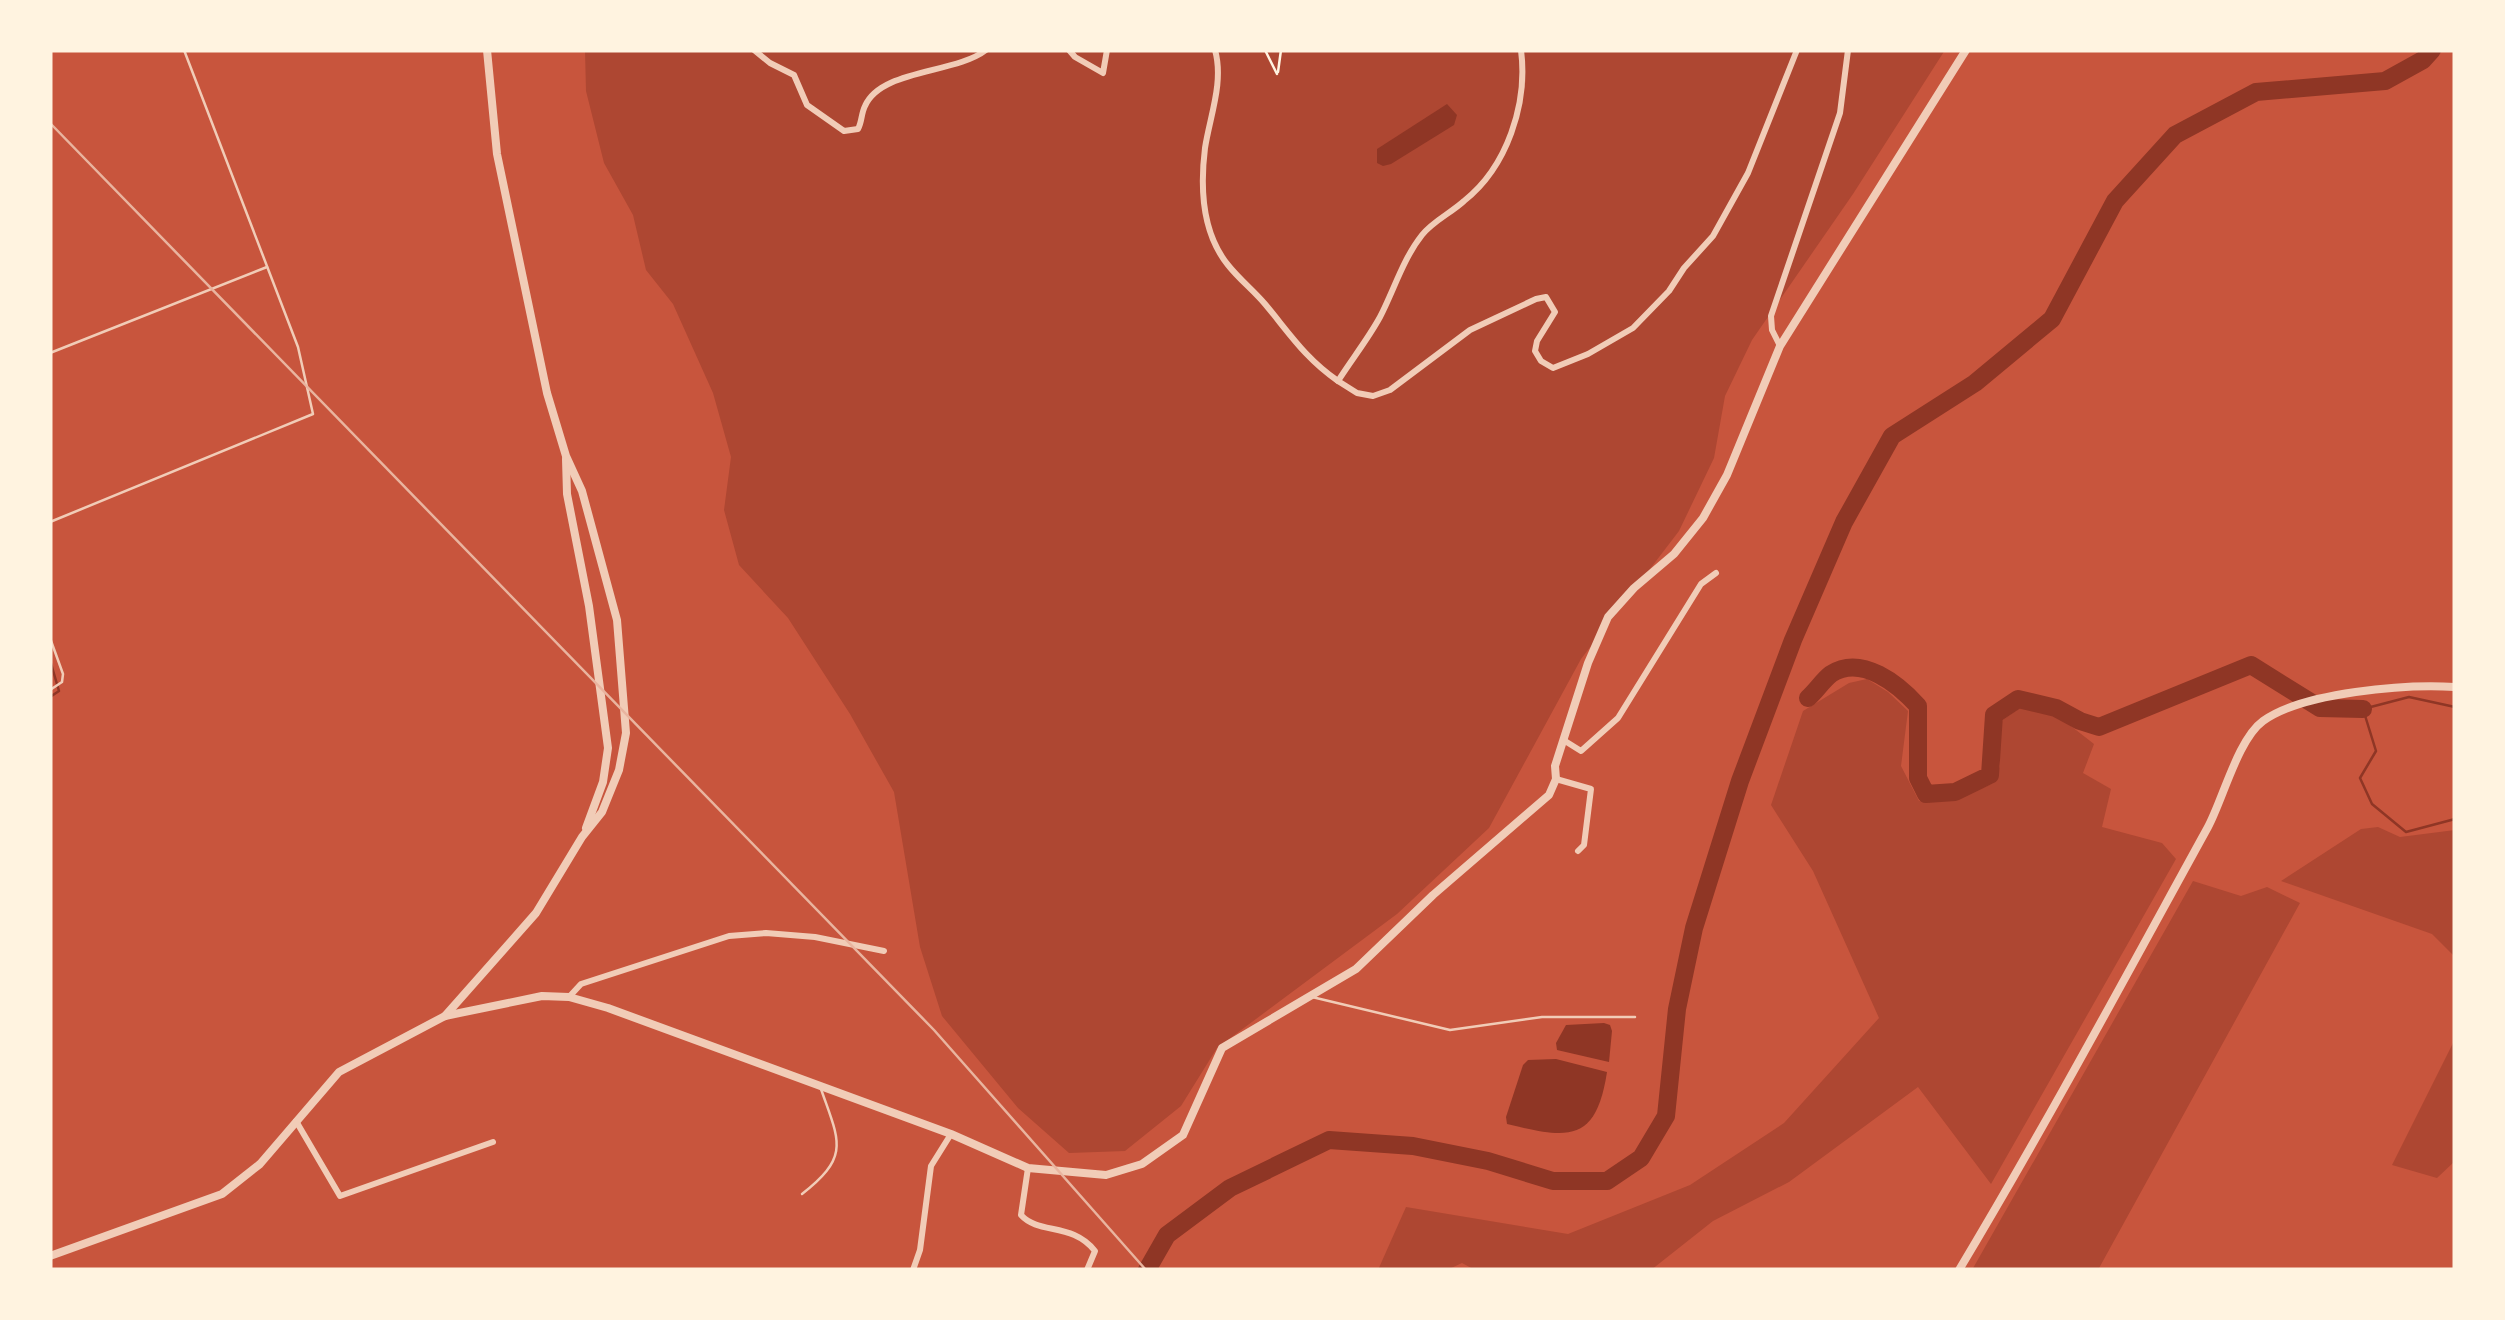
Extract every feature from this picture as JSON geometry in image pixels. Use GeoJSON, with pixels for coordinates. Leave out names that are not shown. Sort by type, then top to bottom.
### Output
{"type":"FeatureCollection","features":[{"type":"Feature","properties":{"kind":"street"},"geometry":{"type":"LineString","coordinates":[[445,1016],[536,914],[582,836],[602,812],[619,770],[626,733],[618,620],[582,491],[566,456],[547,394],[497,154],[487,50]]}},
{"type":"Feature","properties":{"kind":"street"},"geometry":{"type":"LineString","coordinates":[[754,50],[770,64],[794,75],[806,105],[844,132],[858,129],[865,104],[880,88],[910,76],[958,66],[986,50]]}},
{"type":"Feature","properties":{"kind":"street"},"geometry":{"type":"LineString","coordinates":[[1069,50],[1102,73],[1107,50]]}},
{"type":"Feature","properties":{"kind":"street"},"geometry":{"type":"LineString","coordinates":[[1215,50],[1216,94],[1205,150],[1203,190],[1208,228],[1227,264],[1264,303],[1294,344],[1338,381],[1357,393],[1374,396],[1390,390],[1470,330],[1536,298],[1546,297],[1555,312],[1536,341],[1535,351],[1554,368],[1633,328],[1669,291],[1728,212],[1796,50]]}},
{"type":"Feature","properties":{"kind":"street"},"geometry":{"type":"LineString","coordinates":[[1338,381],[1370,336],[1423,233],[1479,188],[1504,153],[1524,74],[1521,50]]}},
{"type":"Feature","properties":{"kind":"street"},"geometry":{"type":"LineString","coordinates":[[1780,346],[1772,330],[1771,316],[1840,113],[1848,50]]}},
{"type":"Feature","properties":{"kind":"street"},"geometry":{"type":"LineString","coordinates":[[50,1256],[222,1194],[260,1164],[339,1072],[445,1016],[542,996],[569,997],[608,1008],[950,1134],[1028,1168],[1106,1175],[1142,1164],[1183,1136],[1222,1048],[1356,968],[1549,795],[1556,779],[1554,766],[1608,616],[1674,554],[1703,518],[1727,475],[1780,346],[1966,50]]}},
{"type":"Feature","properties":{"kind":"street"},"geometry":{"type":"LineString","coordinates":[[566,456],[567,494],[589,606],[608,748],[603,782],[582,836]]}},
{"type":"Feature","properties":{"kind":"street"},"geometry":{"type":"LineString","coordinates":[[1565,740],[1581,750],[1618,718],[1701,584],[1716,573]]}},
{"type":"Feature","properties":{"kind":"street"},"geometry":{"type":"LineString","coordinates":[[1959,1270],[2202,837],[2245,745],[2260,723],[2318,699],[2424,686],[2455,687]]}},
{"type":"Feature","properties":{"kind":"street"},"geometry":{"type":"LineString","coordinates":[[1556,779],[1591,788],[1584,846],[1578,851]]}},
{"type":"Feature","properties":{"kind":"street"},"geometry":{"type":"LineString","coordinates":[[569,997],[581,984],[729,936],[766,932],[884,951]]}},
{"type":"Feature","properties":{"kind":"street"},"geometry":{"type":"LineString","coordinates":[[296,1122],[340,1196],[493,1142]]}},
{"type":"Feature","properties":{"kind":"street"},"geometry":{"type":"LineString","coordinates":[[913,1270],[920,1250],[931,1166],[950,1134]]}},
{"type":"Feature","properties":{"kind":"street"},"geometry":{"type":"LineString","coordinates":[[1028,1168],[1021,1214],[1032,1223],[1069,1231],[1088,1242],[1096,1251],[1087,1270]]}},
{"type":"Feature","properties":{"kind":"lane"},"geometry":{"type":"LineString","coordinates":[[50,522],[314,414],[298,347],[184,50]]}},
{"type":"Feature","properties":{"kind":"lane"},"geometry":{"type":"LineString","coordinates":[[50,353],[267,267]]}},
{"type":"Feature","properties":{"kind":"lane"},"geometry":{"type":"LineString","coordinates":[[50,638],[63,674],[62,682],[50,690]]}},
{"type":"Feature","properties":{"kind":"lane"},"geometry":{"type":"LineString","coordinates":[[1306,996],[1450,1030],[1542,1017],[1635,1017]]}},
{"type":"Feature","properties":{"kind":"lane"},"geometry":{"type":"LineString","coordinates":[[802,1194],[827,1174],[839,1140],[820,1088]]}},
{"type":"Feature","properties":{"kind":"path"},"geometry":{"type":"LineString","coordinates":[[1265,50],[1277,74],[1281,50]]}},
{"type":"Feature","properties":{"kind":"shaded area"},"geometry":{"type":"Polygon","coordinates":[[[585,50],[1945,50],[1853,194],[1752,340],[1725,396],[1714,458],[1679,531],[1581,659],[1489,828],[1397,914],[1217,1048],[1181,1106],[1125,1151],[1069,1153],[1018,1108],[942,1016],[920,947],[894,792],[850,714],[788,618],[739,565],[724,510],[731,457],[713,393],[673,304],[646,270],[633,215],[604,163],[586,91],[585,50]]]}},
{"type":"Feature","properties":{"kind":"shaded area"},"geometry":{"type":"Polygon","coordinates":[[[1447,104],[1457,115],[1454,125],[1391,164],[1377,163],[1377,149],[1447,104]]]}},
{"type":"Feature","properties":{"kind":"shaded area"},"geometry":{"type":"Polygon","coordinates":[[[1867,679],[1908,711],[1901,766],[1919,801],[1957,797],[1994,783],[2000,766],[2000,722],[2020,708],[2058,716],[2094,744],[2083,773],[2111,789],[2102,827],[2162,843],[2176,859],[1991,1184],[1918,1087],[1789,1182],[1713,1221],[1651,1270],[1475,1270],[1462,1263],[1447,1270],[1378,1270],[1406,1207],[1568,1234],[1690,1185],[1784,1123],[1879,1018],[1813,871],[1771,805],[1803,711],[1849,683],[1867,679]]]}},
{"type":"Feature","properties":{"kind":"shaded area"},"geometry":{"type":"Polygon","coordinates":[[[2378,827],[2400,837],[2455,830],[2455,957],[2432,934],[2281,881],[2361,829],[2378,827]]]}},
{"type":"Feature","properties":{"kind":"shaded area"},"geometry":{"type":"Polygon","coordinates":[[[2193,881],[2241,896],[2267,887],[2300,903],[2098,1270],[1972,1270],[2193,881]]]}},
{"type":"Feature","properties":{"kind":"shaded area"},"geometry":{"type":"Polygon","coordinates":[[[1604,1023],[1612,1031],[1609,1062],[1557,1050],[1556,1043],[1566,1025],[1604,1023]]]}},
{"type":"Feature","properties":{"kind":"shaded area"},"geometry":{"type":"Polygon","coordinates":[[[2455,1039],[2455,1161],[2437,1178],[2392,1165],[2455,1039]]]}},
{"type":"Feature","properties":{"kind":"shaded area"},"geometry":{"type":"Polygon","coordinates":[[[1556,1059],[1607,1072],[1602,1095],[1587,1124],[1563,1133],[1507,1124],[1523,1065],[1528,1060],[1556,1059]]]}},
{"type":"Feature","properties":{"kind":"waterway"},"geometry":{"type":"LineString","coordinates":[[1147,1270],[1167,1235],[1230,1188],[1329,1140],[1413,1146],[1488,1161],[1553,1181],[1607,1181],[1641,1158],[1666,1116],[1677,1009],[1694,928],[1740,781],[1793,640],[1844,522],[1892,436],[1975,383],[2052,319],[2115,201],[2175,135],[2256,92],[2385,81],[2423,60],[2432,50]]}},
{"type":"Feature","properties":{"kind":"waterway"},"geometry":{"type":"LineString","coordinates":[[50,660],[59,691],[50,697]]}},
{"type":"Feature","properties":{"kind":"waterway"},"geometry":{"type":"LineString","coordinates":[[1808,698],[1831,674],[1843,669],[1867,670],[1901,689],[1918,706],[1918,778],[1926,794],[1955,792],[1990,775],[1994,715],[2018,699],[2056,708],[2099,727],[2251,665],[2320,708],[2363,709]]}},
{"type":"Feature","properties":{"kind":"waterway"},"geometry":{"type":"LineString","coordinates":[[2455,707],[2409,697],[2363,709],[2376,751],[2360,778],[2372,804],[2406,832],[2455,819]]}},
{"type":"Feature","properties":{"kind":"railway"},"geometry":{"type":"LineString","coordinates":[[50,123],[934,1030],[1146,1270]]}}]}
